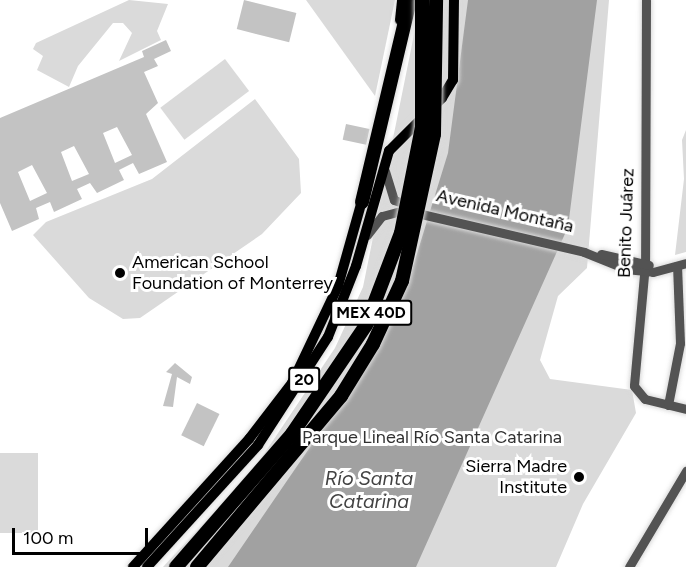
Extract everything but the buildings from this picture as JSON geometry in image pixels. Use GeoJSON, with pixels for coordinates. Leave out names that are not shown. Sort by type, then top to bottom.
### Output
{"type":"FeatureCollection","features":[{"type":"Feature","properties":{"kind":"highway"},"geometry":{"type":"LineString","coordinates":[[362,202],[410,0]]}},
{"type":"Feature","properties":{"kind":"highway","name":"MEX 40D"},"geometry":{"type":"LineString","coordinates":[[176,567],[292,434],[366,325],[401,233],[422,127],[422,0]]}},
{"type":"Feature","properties":{"kind":"highway","name":"MEX 40D"},"geometry":{"type":"LineString","coordinates":[[197,567],[341,396],[373,344],[402,281],[434,134],[436,0]]}},
{"type":"Feature","properties":{"kind":"main road","name":"20"},"geometry":{"type":"LineString","coordinates":[[133,567],[249,439],[292,382],[323,324],[362,202],[396,44],[402,0]]}},
{"type":"Feature","properties":{"kind":"main road","name":"20"},"geometry":{"type":"LineString","coordinates":[[147,567],[284,412],[328,337],[364,241],[388,151],[442,98],[453,80],[454,0]]}},
{"type":"Feature","properties":{"kind":"street","name":"Benito Juárez"},"geometry":{"type":"LineString","coordinates":[[646,0],[644,268],[634,386],[640,396],[686,409]]}},
{"type":"Feature","properties":{"kind":"street"},"geometry":{"type":"LineString","coordinates":[[364,241],[377,220],[404,207],[389,192],[384,164]]}},
{"type":"Feature","properties":{"kind":"street","name":"Avenida Montaña"},"geometry":{"type":"LineString","coordinates":[[404,207],[585,250],[644,268],[662,270],[682,264]]}},
{"type":"Feature","properties":{"kind":"street"},"geometry":{"type":"LineString","coordinates":[[668,405],[680,344],[682,264]]}},
{"type":"Feature","properties":{"kind":"street"},"geometry":{"type":"LineString","coordinates":[[629,567],[686,471]]}},
{"type":"Feature","properties":{"kind":"green space"},"geometry":{"type":"Polygon","coordinates":[[[129,0],[168,4],[157,31],[161,40],[119,61],[132,33],[123,23],[113,23],[78,66],[69,87],[37,70],[43,56],[33,49],[36,43],[129,0]]]}},
{"type":"Feature","properties":{"kind":"green space"},"geometry":{"type":"Polygon","coordinates":[[[306,0],[395,0],[375,96],[306,0]]]}},
{"type":"Feature","properties":{"kind":"green space","name":"Parque Lineal Río Santa Catarina"},"geometry":{"type":"Polygon","coordinates":[[[421,0],[609,0],[587,268],[558,296],[540,360],[550,379],[632,390],[636,413],[583,504],[556,567],[163,567],[252,472],[335,348],[363,287],[421,0]]]}},
{"type":"Feature","properties":{"kind":"green space"},"geometry":{"type":"Polygon","coordinates":[[[225,59],[249,91],[184,140],[160,108],[225,59]]]}},
{"type":"Feature","properties":{"kind":"green space"},"geometry":{"type":"Polygon","coordinates":[[[255,99],[299,159],[301,193],[262,234],[140,318],[123,319],[89,298],[33,235],[46,222],[152,179],[255,99]]]}},
{"type":"Feature","properties":{"kind":"green space"},"geometry":{"type":"Polygon","coordinates":[[[686,130],[686,252],[675,255],[684,179],[682,140],[686,130]]]}},
{"type":"Feature","properties":{"kind":"green space"},"geometry":{"type":"Polygon","coordinates":[[[0,453],[38,453],[38,533],[0,533],[0,453]]]}},
{"type":"Feature","properties":{"kind":"water","name":"Río Santa Catarina"},"geometry":{"type":"Polygon","coordinates":[[[468,0],[597,0],[568,227],[416,567],[228,567],[358,377],[411,273],[448,153],[468,0]]]}},
{"type":"Feature","properties":{"kind":"place","name":"American School Foundation of Monterrey"},"geometry":{"type":"Point","coordinates":[120,273]}},
{"type":"Feature","properties":{"kind":"place","name":"Sierra Madre Institute"},"geometry":{"type":"Point","coordinates":[579,477]}}]}
